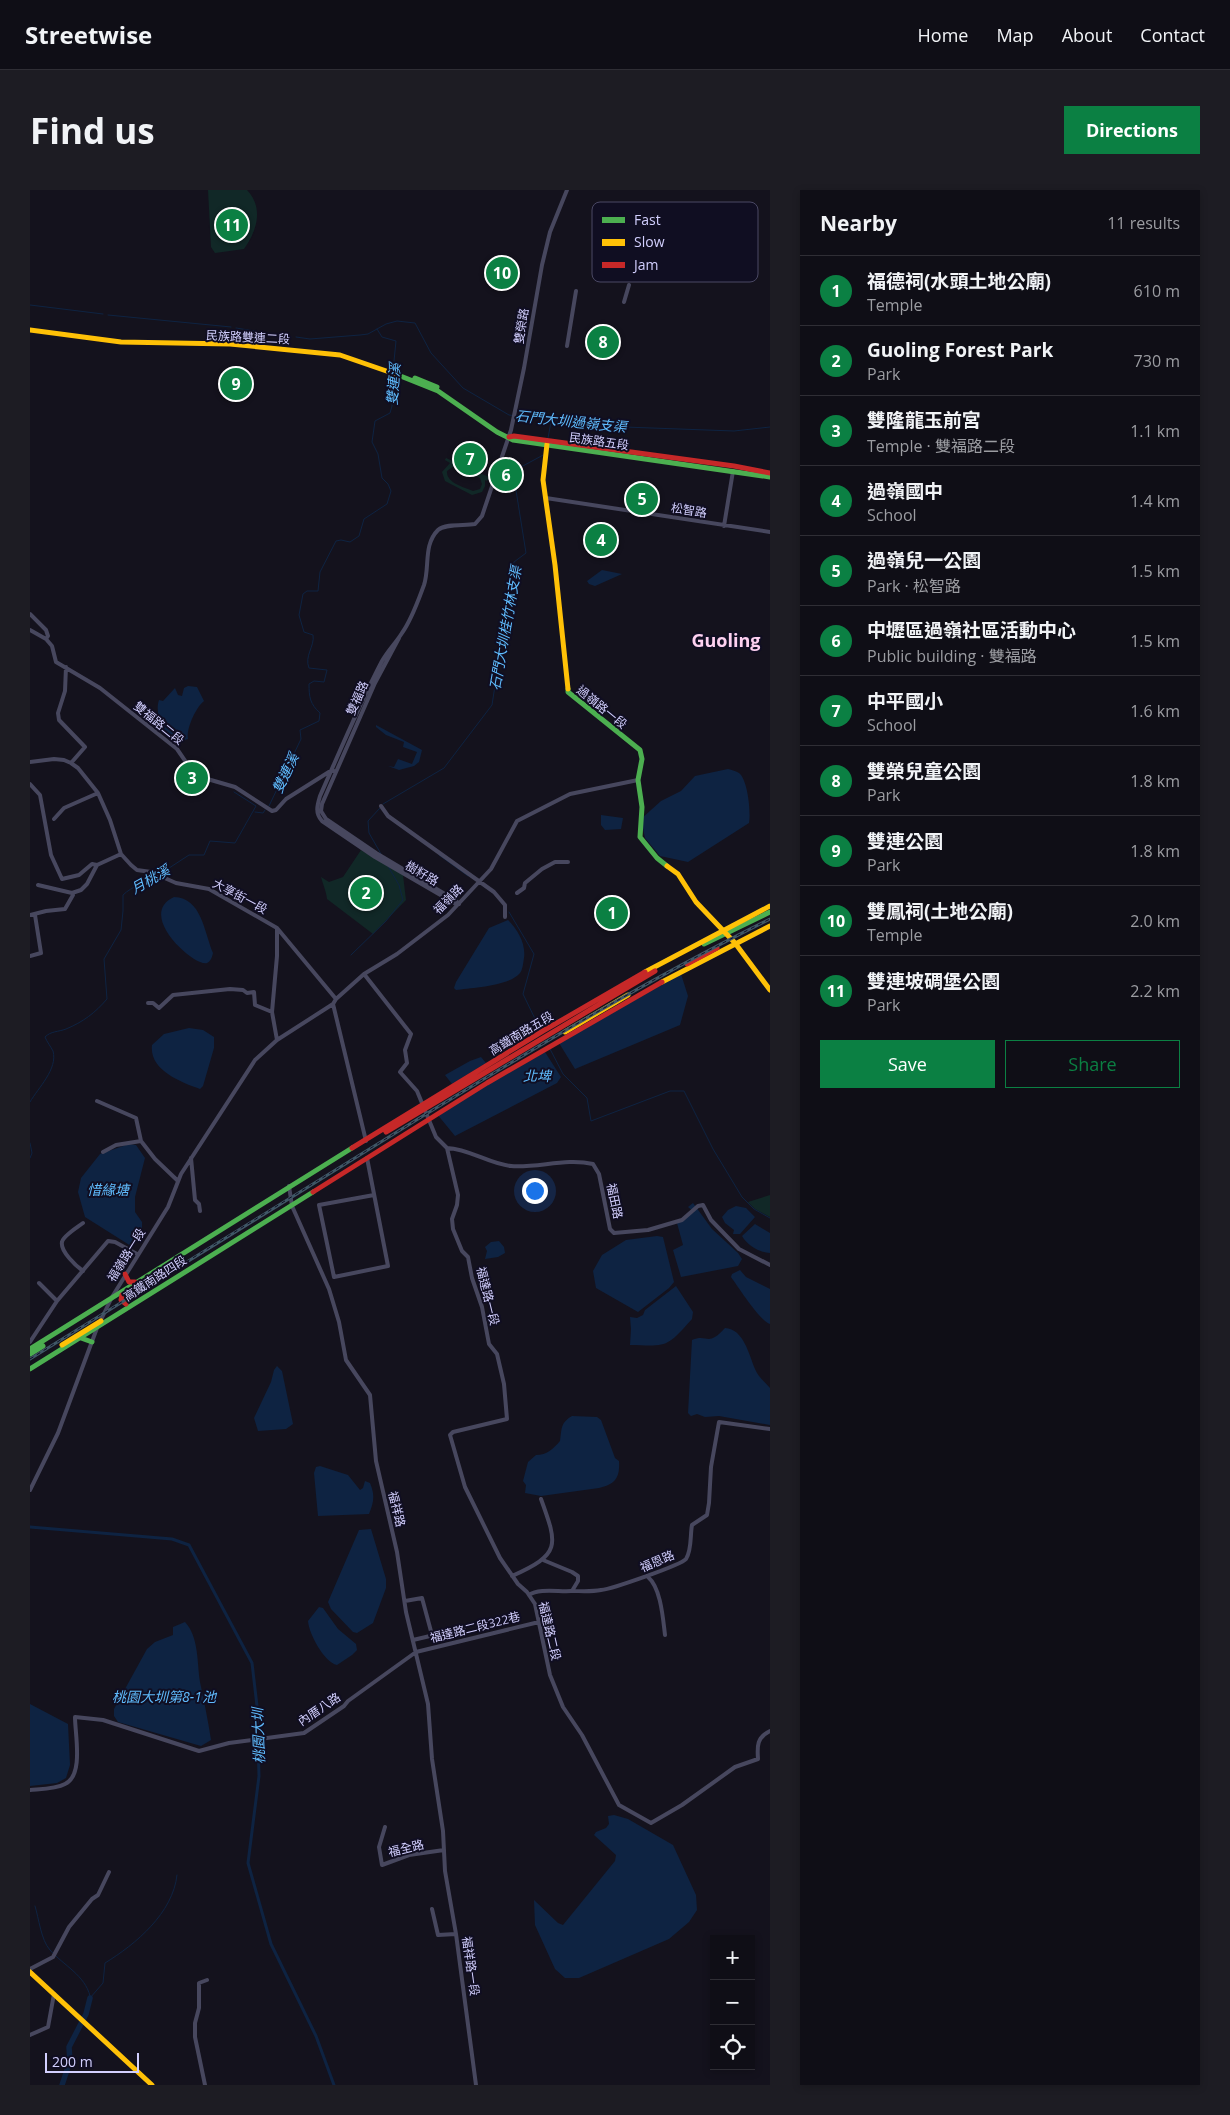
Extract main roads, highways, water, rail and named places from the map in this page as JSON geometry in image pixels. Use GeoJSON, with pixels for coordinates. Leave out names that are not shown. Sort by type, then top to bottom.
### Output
{"type":"FeatureCollection","features":[{"type":"Feature","properties":{"kind":"main road","name":"民族路雙連二段"},"geometry":{"type":"LineString","coordinates":[[30,330],[121,342],[230,344],[321,352],[348,358],[405,377],[438,391],[497,432],[509,437]]}},
{"type":"Feature","properties":{"kind":"main road","name":"民族路五段"},"geometry":{"type":"LineString","coordinates":[[509,437],[514,436],[677,458],[770,475]]}},
{"type":"Feature","properties":{"kind":"main road","name":"民族路五段"},"geometry":{"type":"LineString","coordinates":[[509,437],[514,440],[770,475]]}},
{"type":"Feature","properties":{"kind":"main road","name":"過嶺路一段"},"geometry":{"type":"LineString","coordinates":[[548,444],[543,477],[567,668],[568,692],[640,750],[642,759],[638,780],[642,807],[640,837],[656,858],[678,874],[696,902],[734,942],[770,990]]}},
{"type":"Feature","properties":{"kind":"main road","name":"高鐵南路五段"},"geometry":{"type":"LineString","coordinates":[[289,1188],[619,991],[770,906]]}},
{"type":"Feature","properties":{"kind":"main road","name":"高鐵南路五段"},"geometry":{"type":"LineString","coordinates":[[289,1188],[599,998],[723,932],[770,912]]}},
{"type":"Feature","properties":{"kind":"main road","name":"高鐵南路五段"},"geometry":{"type":"LineString","coordinates":[[291,1204],[340,1176],[429,1117],[576,1030],[770,922]]}},
{"type":"Feature","properties":{"kind":"main road","name":"高鐵南路五段"},"geometry":{"type":"LineString","coordinates":[[291,1204],[323,1182],[589,1018],[701,956],[770,926]]}},
{"type":"Feature","properties":{"kind":"main road"},"geometry":{"type":"LineString","coordinates":[[599,998],[619,991]]}},
{"type":"Feature","properties":{"kind":"main road"},"geometry":{"type":"LineString","coordinates":[[576,1030],[589,1018]]}},
{"type":"Feature","properties":{"kind":"main road"},"geometry":{"type":"LineString","coordinates":[[452,1092],[463,1080]]}},
{"type":"Feature","properties":{"kind":"main road"},"geometry":{"type":"LineString","coordinates":[[323,1182],[340,1176]]}},
{"type":"Feature","properties":{"kind":"main road","name":"高鐵南路四段"},"geometry":{"type":"LineString","coordinates":[[30,1349],[206,1244],[289,1188]]}},
{"type":"Feature","properties":{"kind":"main road","name":"高鐵南路四段"},"geometry":{"type":"LineString","coordinates":[[30,1354],[135,1282],[289,1188]]}},
{"type":"Feature","properties":{"kind":"main road","name":"高鐵南路四段"},"geometry":{"type":"LineString","coordinates":[[30,1364],[94,1327],[291,1204]]}},
{"type":"Feature","properties":{"kind":"main road","name":"高鐵南路四段"},"geometry":{"type":"LineString","coordinates":[[30,1369],[81,1338],[101,1321],[126,1304],[291,1204]]}},
{"type":"Feature","properties":{"kind":"main road"},"geometry":{"type":"LineString","coordinates":[[190,1249],[206,1244]]}},
{"type":"Feature","properties":{"kind":"main road"},"geometry":{"type":"LineString","coordinates":[[182,1269],[200,1262]]}},
{"type":"Feature","properties":{"kind":"main road"},"geometry":{"type":"LineString","coordinates":[[125,1274],[130,1282],[135,1282]]}},
{"type":"Feature","properties":{"kind":"main road"},"geometry":{"type":"LineString","coordinates":[[122,1295],[121,1300],[126,1304]]}},
{"type":"Feature","properties":{"kind":"main road"},"geometry":{"type":"LineString","coordinates":[[88,1316],[94,1327]]}},
{"type":"Feature","properties":{"kind":"main road"},"geometry":{"type":"LineString","coordinates":[[81,1338],[92,1342]]}},
{"type":"Feature","properties":{"kind":"main road"},"geometry":{"type":"LineString","coordinates":[[30,1970],[152,2085]]}},
{"type":"Feature","properties":{"kind":"water"},"geometry":{"type":"Polygon","coordinates":[[[602,570],[622,574],[595,586],[589,584],[587,581],[602,570]]]}},
{"type":"Feature","properties":{"kind":"water"},"geometry":{"type":"Polygon","coordinates":[[[188,686],[197,687],[204,701],[192,718],[188,739],[175,743],[161,723],[158,711],[159,700],[163,701],[175,688],[178,695],[182,696],[184,688],[188,686]]]}},
{"type":"Feature","properties":{"kind":"water"},"geometry":{"type":"Polygon","coordinates":[[[376,725],[422,750],[419,762],[414,766],[399,770],[388,766],[394,767],[398,759],[412,764],[417,752],[403,747],[404,742],[386,735],[376,725]]]}},
{"type":"Feature","properties":{"kind":"water"},"geometry":{"type":"Polygon","coordinates":[[[728,769],[739,773],[745,782],[750,812],[749,823],[688,862],[660,856],[645,838],[641,819],[661,801],[681,791],[695,776],[728,769]]]}},
{"type":"Feature","properties":{"kind":"water"},"geometry":{"type":"Polygon","coordinates":[[[601,815],[623,818],[621,829],[605,830],[601,825],[601,815]]]}},
{"type":"Feature","properties":{"kind":"water"},"geometry":{"type":"Polygon","coordinates":[[[174,897],[191,903],[201,918],[213,953],[207,963],[201,962],[181,949],[164,927],[161,916],[164,905],[174,897]]]}},
{"type":"Feature","properties":{"kind":"water"},"geometry":{"type":"Polygon","coordinates":[[[508,920],[518,933],[524,948],[524,958],[520,973],[508,981],[499,984],[456,990],[454,988],[456,982],[489,928],[508,920]]]}},
{"type":"Feature","properties":{"kind":"water"},"geometry":{"type":"Polygon","coordinates":[[[681,974],[688,996],[680,1025],[575,1069],[559,1043],[681,974]]]}},
{"type":"Feature","properties":{"kind":"water"},"geometry":{"type":"Polygon","coordinates":[[[189,1028],[203,1030],[214,1037],[214,1048],[203,1086],[200,1089],[167,1074],[155,1061],[152,1054],[152,1045],[164,1034],[189,1028]]]}},
{"type":"Feature","properties":{"kind":"water","name":"北埤"},"geometry":{"type":"Polygon","coordinates":[[[545,1052],[561,1077],[557,1083],[455,1136],[437,1114],[545,1052]]]}},
{"type":"Feature","properties":{"kind":"water","name":"北埤"},"geometry":{"type":"Polygon","coordinates":[[[481,1057],[486,1063],[452,1084],[445,1075],[470,1061],[481,1057]]]}},
{"type":"Feature","properties":{"kind":"water","name":"惜緣塘"},"geometry":{"type":"Polygon","coordinates":[[[129,1144],[136,1145],[145,1158],[135,1197],[135,1212],[142,1222],[142,1229],[131,1246],[85,1217],[78,1192],[81,1178],[100,1154],[129,1144]]]}},
{"type":"Feature","properties":{"kind":"water"},"geometry":{"type":"Polygon","coordinates":[[[693,1203],[712,1229],[738,1253],[742,1259],[738,1266],[681,1277],[673,1250],[683,1245],[677,1223],[694,1212],[688,1207],[693,1203]]]}},
{"type":"Feature","properties":{"kind":"water"},"geometry":{"type":"Polygon","coordinates":[[[736,1206],[746,1208],[755,1217],[740,1234],[733,1234],[734,1230],[725,1223],[722,1217],[728,1210],[736,1206]]]}},
{"type":"Feature","properties":{"kind":"water"},"geometry":{"type":"Polygon","coordinates":[[[755,1224],[770,1233],[770,1253],[754,1248],[742,1236],[755,1224]]]}},
{"type":"Feature","properties":{"kind":"water"},"geometry":{"type":"Polygon","coordinates":[[[663,1237],[674,1282],[669,1288],[638,1312],[596,1288],[593,1271],[602,1255],[626,1240],[663,1237]]]}},
{"type":"Feature","properties":{"kind":"water"},"geometry":{"type":"Polygon","coordinates":[[[499,1241],[504,1247],[505,1253],[498,1257],[485,1259],[487,1251],[485,1247],[491,1242],[499,1241]]]}},
{"type":"Feature","properties":{"kind":"water"},"geometry":{"type":"Polygon","coordinates":[[[740,1270],[746,1277],[770,1289],[770,1324],[755,1311],[731,1277],[732,1274],[740,1270]]]}},
{"type":"Feature","properties":{"kind":"water"},"geometry":{"type":"Polygon","coordinates":[[[676,1286],[693,1312],[692,1319],[677,1335],[666,1343],[659,1345],[630,1345],[630,1317],[637,1318],[643,1315],[645,1310],[676,1286]]]}},
{"type":"Feature","properties":{"kind":"water"},"geometry":{"type":"Polygon","coordinates":[[[725,1328],[731,1329],[741,1338],[748,1350],[756,1372],[770,1388],[770,1425],[719,1416],[705,1417],[697,1414],[691,1416],[688,1413],[692,1340],[697,1338],[711,1339],[725,1328]]]}},
{"type":"Feature","properties":{"kind":"water"},"geometry":{"type":"Polygon","coordinates":[[[277,1366],[282,1371],[293,1424],[286,1429],[258,1431],[254,1418],[277,1366]]]}},
{"type":"Feature","properties":{"kind":"water"},"geometry":{"type":"Polygon","coordinates":[[[572,1416],[597,1417],[601,1420],[615,1458],[619,1461],[618,1476],[613,1482],[599,1488],[541,1496],[525,1493],[526,1485],[523,1481],[528,1462],[536,1455],[550,1451],[560,1441],[563,1424],[572,1416]]]}},
{"type":"Feature","properties":{"kind":"water"},"geometry":{"type":"Polygon","coordinates":[[[320,1466],[348,1475],[360,1490],[363,1488],[365,1481],[370,1483],[373,1498],[369,1514],[318,1516],[314,1473],[316,1467],[320,1466]]]}},
{"type":"Feature","properties":{"kind":"water"},"geometry":{"type":"Polygon","coordinates":[[[371,1529],[386,1579],[386,1588],[373,1623],[357,1633],[353,1632],[331,1609],[328,1602],[359,1530],[371,1529]]]}},
{"type":"Feature","properties":{"kind":"water"},"geometry":{"type":"Polygon","coordinates":[[[319,1607],[323,1608],[338,1629],[356,1644],[357,1650],[337,1665],[327,1659],[322,1653],[314,1640],[309,1626],[308,1621],[319,1607]]]}},
{"type":"Feature","properties":{"kind":"water","name":"桃園大圳第8-1池"},"geometry":{"type":"Polygon","coordinates":[[[185,1622],[193,1635],[197,1650],[200,1682],[211,1740],[201,1746],[118,1722],[114,1716],[114,1709],[147,1649],[155,1642],[173,1635],[173,1627],[185,1622]]]}},
{"type":"Feature","properties":{"kind":"water"},"geometry":{"type":"Polygon","coordinates":[[[30,1704],[68,1724],[70,1765],[66,1778],[57,1783],[30,1786],[30,1704]]]}},
{"type":"Feature","properties":{"kind":"water"},"geometry":{"type":"Polygon","coordinates":[[[614,1815],[628,1819],[673,1845],[696,1895],[697,1910],[689,1922],[669,1939],[579,1978],[565,1978],[555,1969],[535,1925],[534,1900],[558,1923],[563,1925],[615,1861],[616,1855],[594,1835],[609,1824],[608,1816],[614,1815]]]}},
{"type":"Feature","properties":{"kind":"waterway","name":"石門大圳過嶺支渠"},"geometry":{"type":"LineString","coordinates":[[30,305],[103,314]]}},
{"type":"Feature","properties":{"kind":"waterway","name":"石門大圳過嶺支渠"},"geometry":{"type":"LineString","coordinates":[[108,315],[231,327]]}},
{"type":"Feature","properties":{"kind":"waterway","name":"石門大圳過嶺支渠"},"geometry":{"type":"LineString","coordinates":[[296,337],[310,339],[360,335],[368,334],[386,324],[397,321],[415,323],[431,353],[463,388],[509,415],[597,426],[734,431],[770,427]]}},
{"type":"Feature","properties":{"kind":"waterway","name":"石門大圳過嶺支渠"},"geometry":{"type":"LineString","coordinates":[[236,328],[291,337]]}},
{"type":"Feature","properties":{"kind":"waterway","name":"雙連溪"},"geometry":{"type":"LineString","coordinates":[[377,329],[382,337],[396,341],[393,371]]}},
{"type":"Feature","properties":{"kind":"waterway","name":"雙連溪"},"geometry":{"type":"LineString","coordinates":[[269,806],[301,739],[300,730],[319,721],[320,713],[311,700],[309,684],[314,681],[324,682],[327,670],[309,668],[308,659],[313,643],[313,635],[304,632],[299,615],[303,594],[307,591],[318,591],[320,572],[336,541],[350,542],[359,536],[364,519],[387,504],[391,491],[388,484],[382,478],[378,454],[372,442],[375,421],[390,413],[393,375]]}},
{"type":"Feature","properties":{"kind":"waterway","name":"石門大圳桂竹林支渠"},"geometry":{"type":"LineString","coordinates":[[548,438],[551,422]]}},
{"type":"Feature","properties":{"kind":"waterway","name":"石門大圳桂竹林支渠"},"geometry":{"type":"LineString","coordinates":[[383,804],[444,768],[492,705],[514,562],[526,553],[515,484],[521,467],[545,454]]}},
{"type":"Feature","properties":{"kind":"waterway","name":"月桃溪"},"geometry":{"type":"LineString","coordinates":[[156,873],[163,872],[189,855],[204,855],[210,841],[235,843],[256,806],[234,792]]}},
{"type":"Feature","properties":{"kind":"waterway"},"geometry":{"type":"LineString","coordinates":[[380,808],[368,821],[369,833],[381,854]]}},
{"type":"Feature","properties":{"kind":"waterway","name":"雙連溪"},"geometry":{"type":"LineString","coordinates":[[255,812],[263,813],[265,810]]}},
{"type":"Feature","properties":{"kind":"waterway"},"geometry":{"type":"LineString","coordinates":[[439,855],[468,876]]}},
{"type":"Feature","properties":{"kind":"waterway"},"geometry":{"type":"LineString","coordinates":[[351,955],[386,921],[403,900],[399,885],[388,866]]}},
{"type":"Feature","properties":{"kind":"waterway","name":"月桃溪"},"geometry":{"type":"LineString","coordinates":[[30,1102],[53,1065],[53,1051],[45,1037],[83,1020],[107,999],[104,959],[121,930],[123,895],[153,874]]}},
{"type":"Feature","properties":{"kind":"waterway"},"geometry":{"type":"LineString","coordinates":[[509,912],[534,954],[523,994],[540,1029]]}},
{"type":"Feature","properties":{"kind":"waterway"},"geometry":{"type":"LineString","coordinates":[[550,1049],[563,1074],[587,1098],[591,1121],[670,1091],[684,1091],[713,1149],[742,1197],[754,1209],[770,1218]]}},
{"type":"Feature","properties":{"kind":"waterway","name":"月桃溪"},"geometry":{"type":"LineString","coordinates":[[30,1143],[32,1153],[30,1158]]}},
{"type":"Feature","properties":{"kind":"waterway","name":"桃園大圳"},"geometry":{"type":"LineString","coordinates":[[30,1527],[172,1539],[189,1545],[252,1663],[257,1706],[259,1776],[248,1863],[271,1944],[316,2036],[334,2085]]}},
{"type":"Feature","properties":{"kind":"waterway"},"geometry":{"type":"LineString","coordinates":[[90,1998],[103,1983],[105,1963],[129,1947],[161,1915],[174,1889],[177,1875]]}},
{"type":"Feature","properties":{"kind":"waterway"},"geometry":{"type":"LineString","coordinates":[[35,1906],[42,1935],[47,1946],[79,1976],[90,1996]]}},
{"type":"Feature","properties":{"kind":"waterway"},"geometry":{"type":"LineString","coordinates":[[62,2085],[70,2061],[69,2047],[86,2014],[90,1998]]}},
{"type":"Feature","properties":{"kind":"railway"},"geometry":{"type":"LineString","coordinates":[[30,1359],[540,1045],[676,968],[770,919]]}},
{"type":"Feature","properties":{"kind":"place","name":"雙連坡碉堡公園"},"geometry":{"type":"Point","coordinates":[232,225]}},
{"type":"Feature","properties":{"kind":"place","name":"雙鳳祠(土地公廟)"},"geometry":{"type":"Point","coordinates":[502,273]}},
{"type":"Feature","properties":{"kind":"place","name":"雙榮兒童公園"},"geometry":{"type":"Point","coordinates":[603,342]}},
{"type":"Feature","properties":{"kind":"place","name":"雙連公園"},"geometry":{"type":"Point","coordinates":[236,384]}},
{"type":"Feature","properties":{"kind":"place","name":"中平國小"},"geometry":{"type":"Point","coordinates":[470,459]}},
{"type":"Feature","properties":{"kind":"place","name":"中壢區過嶺社區活動中心"},"geometry":{"type":"Point","coordinates":[506,475]}},
{"type":"Feature","properties":{"kind":"place","name":"過嶺兒一公園"},"geometry":{"type":"Point","coordinates":[642,499]}},
{"type":"Feature","properties":{"kind":"place","name":"過嶺國中"},"geometry":{"type":"Point","coordinates":[601,540]}},
{"type":"Feature","properties":{"kind":"place","name":"雙隆龍玉前宮"},"geometry":{"type":"Point","coordinates":[192,778]}},
{"type":"Feature","properties":{"kind":"place","name":"Guoling Forest Park"},"geometry":{"type":"Point","coordinates":[366,893]}},
{"type":"Feature","properties":{"kind":"place","name":"福德祠(水頭土地公廟)"},"geometry":{"type":"Point","coordinates":[612,913]}},
{"type":"Feature","properties":{"kind":"district","name":"Guoling"},"geometry":{"type":"Point","coordinates":[726,640]}}]}
